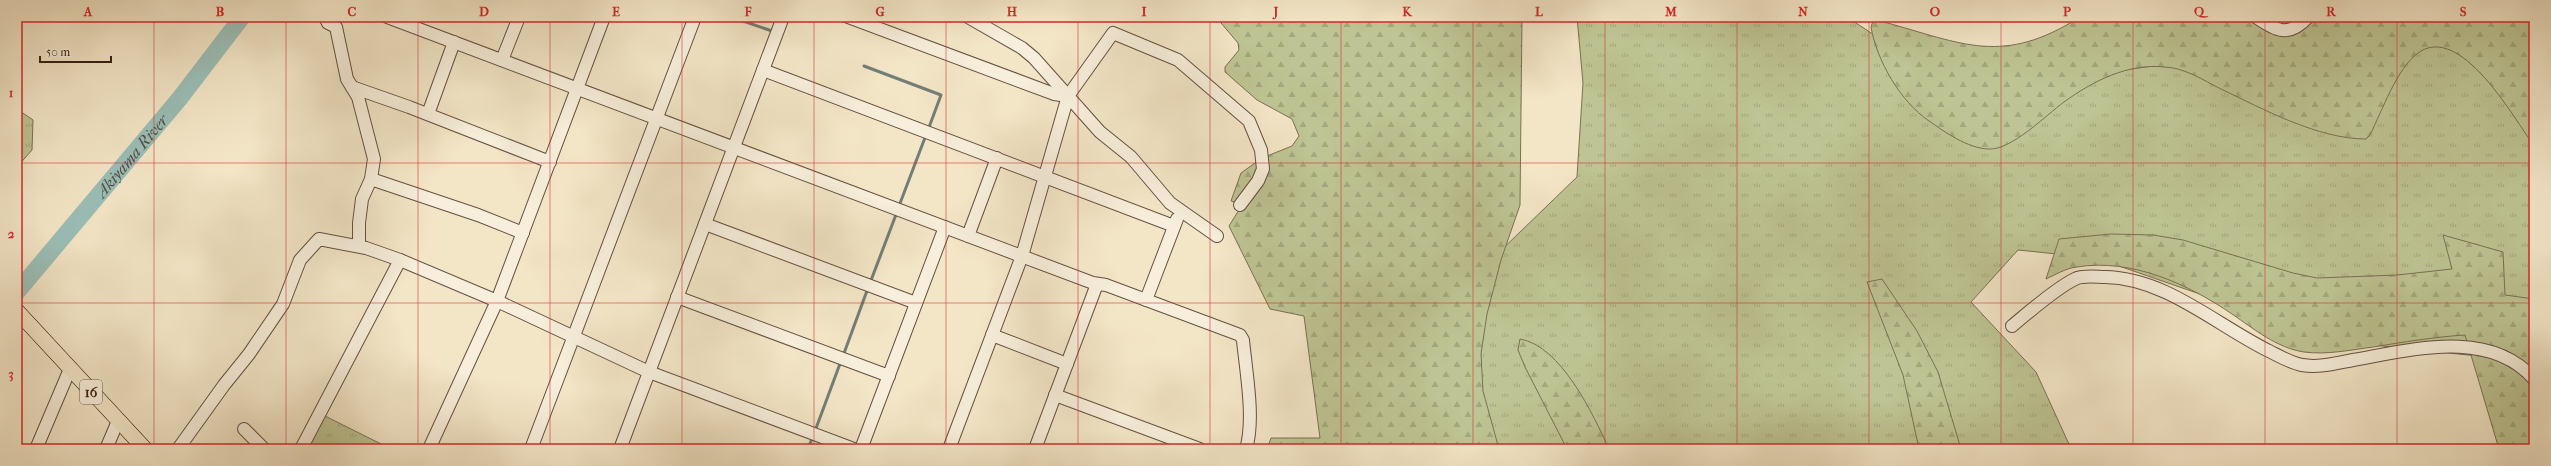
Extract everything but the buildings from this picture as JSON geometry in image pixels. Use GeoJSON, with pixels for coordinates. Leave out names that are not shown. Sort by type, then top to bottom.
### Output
{"type":"FeatureCollection","features":[{"type":"Feature","properties":{"kind":"main road","name":"16"},"geometry":{"type":"LineString","coordinates":[[17,311],[145,449]]}},
{"type":"Feature","properties":{"kind":"street"},"geometry":{"type":"LineString","coordinates":[[325,17],[328,23],[336,27],[347,79],[358,97],[370,136],[375,164],[371,179],[362,199],[359,223],[359,246]]}},
{"type":"Feature","properties":{"kind":"street"},"geometry":{"type":"LineString","coordinates":[[387,17],[656,117],[1095,284],[1146,300],[1240,335],[1243,340],[1249,412],[1249,440],[1246,449]]}},
{"type":"Feature","properties":{"kind":"street"},"geometry":{"type":"LineString","coordinates":[[502,60],[519,17]]}},
{"type":"Feature","properties":{"kind":"street"},"geometry":{"type":"LineString","coordinates":[[429,449],[497,301],[604,17]]}},
{"type":"Feature","properties":{"kind":"street"},"geometry":{"type":"LineString","coordinates":[[531,449],[695,17]]}},
{"type":"Feature","properties":{"kind":"street"},"geometry":{"type":"LineString","coordinates":[[623,448],[649,372],[783,17]]}},
{"type":"Feature","properties":{"kind":"street"},"geometry":{"type":"LineString","coordinates":[[848,17],[1054,94],[1068,96]]}},
{"type":"Feature","properties":{"kind":"street"},"geometry":{"type":"LineString","coordinates":[[968,17],[1022,48],[1034,58],[1100,132],[1131,157],[1167,200],[1217,236]]}},
{"type":"Feature","properties":{"kind":"street"},"geometry":{"type":"LineString","coordinates":[[2256,17],[2273,29],[2283,31],[2298,27],[2308,17]]}},
{"type":"Feature","properties":{"kind":"street"},"geometry":{"type":"LineString","coordinates":[[949,449],[1022,256],[1068,96],[1113,33],[1178,60],[1249,121],[1255,134],[1264,169],[1258,181],[1240,205]]}},
{"type":"Feature","properties":{"kind":"street"},"geometry":{"type":"LineString","coordinates":[[428,114],[454,42]]}},
{"type":"Feature","properties":{"kind":"street"},"geometry":{"type":"LineString","coordinates":[[763,70],[1174,226]]}},
{"type":"Feature","properties":{"kind":"street"},"geometry":{"type":"LineString","coordinates":[[352,87],[428,114],[550,162]]}},
{"type":"Feature","properties":{"kind":"street"},"geometry":{"type":"LineString","coordinates":[[968,236],[998,158]]}},
{"type":"Feature","properties":{"kind":"street"},"geometry":{"type":"LineString","coordinates":[[371,179],[478,215],[523,233]]}},
{"type":"Feature","properties":{"kind":"street"},"geometry":{"type":"LineString","coordinates":[[1146,300],[1180,210]]}},
{"type":"Feature","properties":{"kind":"street"},"geometry":{"type":"LineString","coordinates":[[705,224],[916,303]]}},
{"type":"Feature","properties":{"kind":"street"},"geometry":{"type":"LineString","coordinates":[[861,449],[945,227]]}},
{"type":"Feature","properties":{"kind":"street"},"geometry":{"type":"LineString","coordinates":[[178,449],[224,385],[249,354],[283,304],[290,290],[297,265],[311,245],[319,239],[359,246],[400,260],[497,301],[649,372],[854,449]]}},
{"type":"Feature","properties":{"kind":"street"},"geometry":{"type":"LineString","coordinates":[[301,449],[400,260]]}},
{"type":"Feature","properties":{"kind":"street"},"geometry":{"type":"LineString","coordinates":[[2012,326],[2076,278],[2106,277],[2139,282],[2167,293],[2195,307],[2252,343],[2302,365],[2320,366],[2423,347],[2459,346],[2490,352],[2507,359],[2534,379]]}},
{"type":"Feature","properties":{"kind":"street"},"geometry":{"type":"LineString","coordinates":[[1035,449],[1095,284]]}},
{"type":"Feature","properties":{"kind":"street"},"geometry":{"type":"LineString","coordinates":[[677,297],[889,376]]}},
{"type":"Feature","properties":{"kind":"street"},"geometry":{"type":"LineString","coordinates":[[992,335],[1067,364]]}},
{"type":"Feature","properties":{"kind":"street"},"geometry":{"type":"LineString","coordinates":[[36,449],[70,369]]}},
{"type":"Feature","properties":{"kind":"street"},"geometry":{"type":"LineString","coordinates":[[1055,395],[1200,449]]}},
{"type":"Feature","properties":{"kind":"street"},"geometry":{"type":"LineString","coordinates":[[106,449],[118,421]]}},
{"type":"Feature","properties":{"kind":"street"},"geometry":{"type":"LineString","coordinates":[[244,429],[264,449]]}},
{"type":"Feature","properties":{"kind":"green space"},"geometry":{"type":"Polygon","coordinates":[[[1216,17],[1522,17],[1520,205],[1501,260],[1487,314],[1481,354],[1483,391],[1499,449],[1267,449],[1271,438],[1320,438],[1304,316],[1270,309],[1229,226],[1242,205],[1231,201],[1241,173],[1262,158],[1292,146],[1299,136],[1292,119],[1257,100],[1225,72],[1225,67],[1239,50],[1238,43],[1216,17]]]}},
{"type":"Feature","properties":{"kind":"green space"},"geometry":{"type":"Polygon","coordinates":[[[1577,17],[1847,17],[1963,94],[2233,54],[2534,17],[2534,362],[2335,341],[2096,258],[2018,250],[1971,302],[2036,372],[2068,442],[2073,449],[1472,449],[1435,314],[1577,177],[1583,83],[1577,17]]]}},
{"type":"Feature","properties":{"kind":"green space"},"geometry":{"type":"Polygon","coordinates":[[[2080,17],[2229,17],[2244,22],[2248,21],[2250,17],[2534,17],[2534,146],[2500,96],[2468,61],[2451,51],[2434,47],[2418,53],[2403,69],[2370,135],[2366,139],[2348,138],[2329,134],[2291,122],[2187,72],[2172,68],[2151,66],[2124,71],[2099,81],[2075,94],[2028,131],[2007,144],[1997,148],[1980,148],[1964,143],[1918,113],[1891,79],[1884,66],[1874,40],[1871,27],[1873,21],[1884,22],[1961,43],[1983,46],[2005,46],[2028,42],[2053,32],[2080,17]]]}},
{"type":"Feature","properties":{"kind":"green space"},"geometry":{"type":"Polygon","coordinates":[[[17,109],[33,120],[32,150],[17,167],[17,109]]]}},
{"type":"Feature","properties":{"kind":"green space"},"geometry":{"type":"Polygon","coordinates":[[[2111,234],[2153,235],[2183,240],[2293,273],[2317,278],[2397,275],[2452,269],[2443,235],[2503,252],[2505,295],[2534,299],[2534,449],[2499,449],[2465,335],[2430,338],[2338,352],[2304,352],[2294,350],[2275,342],[2197,293],[2158,276],[2138,270],[2118,266],[2097,265],[2065,270],[2046,279],[2059,239],[2111,234]]]}},
{"type":"Feature","properties":{"kind":"green space"},"geometry":{"type":"Polygon","coordinates":[[[1882,279],[1917,331],[1938,372],[1961,449],[1919,449],[1903,375],[1867,282],[1882,279]]]}},
{"type":"Feature","properties":{"kind":"green space"},"geometry":{"type":"Polygon","coordinates":[[[1520,339],[1535,344],[1549,354],[1562,368],[1585,401],[1609,449],[1567,449],[1525,367],[1518,350],[1520,339]]]}},
{"type":"Feature","properties":{"kind":"green space"},"geometry":{"type":"Polygon","coordinates":[[[319,413],[391,449],[301,449],[319,413]]]}},
{"type":"Feature","properties":{"kind":"waterway","name":"Akiyama River"},"geometry":{"type":"LineString","coordinates":[[17,292],[180,98],[242,17]]}},
{"type":"Feature","properties":{"kind":"waterway"},"geometry":{"type":"LineString","coordinates":[[741,17],[740,20],[772,31]]}},
{"type":"Feature","properties":{"kind":"waterway"},"geometry":{"type":"LineString","coordinates":[[864,66],[941,95],[928,130]]}},
{"type":"Feature","properties":{"kind":"waterway"},"geometry":{"type":"LineString","coordinates":[[899,206],[926,135]]}},
{"type":"Feature","properties":{"kind":"waterway"},"geometry":{"type":"LineString","coordinates":[[870,283],[897,212]]}},
{"type":"Feature","properties":{"kind":"waterway"},"geometry":{"type":"LineString","coordinates":[[843,356],[868,288]]}},
{"type":"Feature","properties":{"kind":"waterway"},"geometry":{"type":"LineString","coordinates":[[815,431],[841,361]]}},
{"type":"Feature","properties":{"kind":"waterway"},"geometry":{"type":"LineString","coordinates":[[808,449],[813,436]]}}]}
